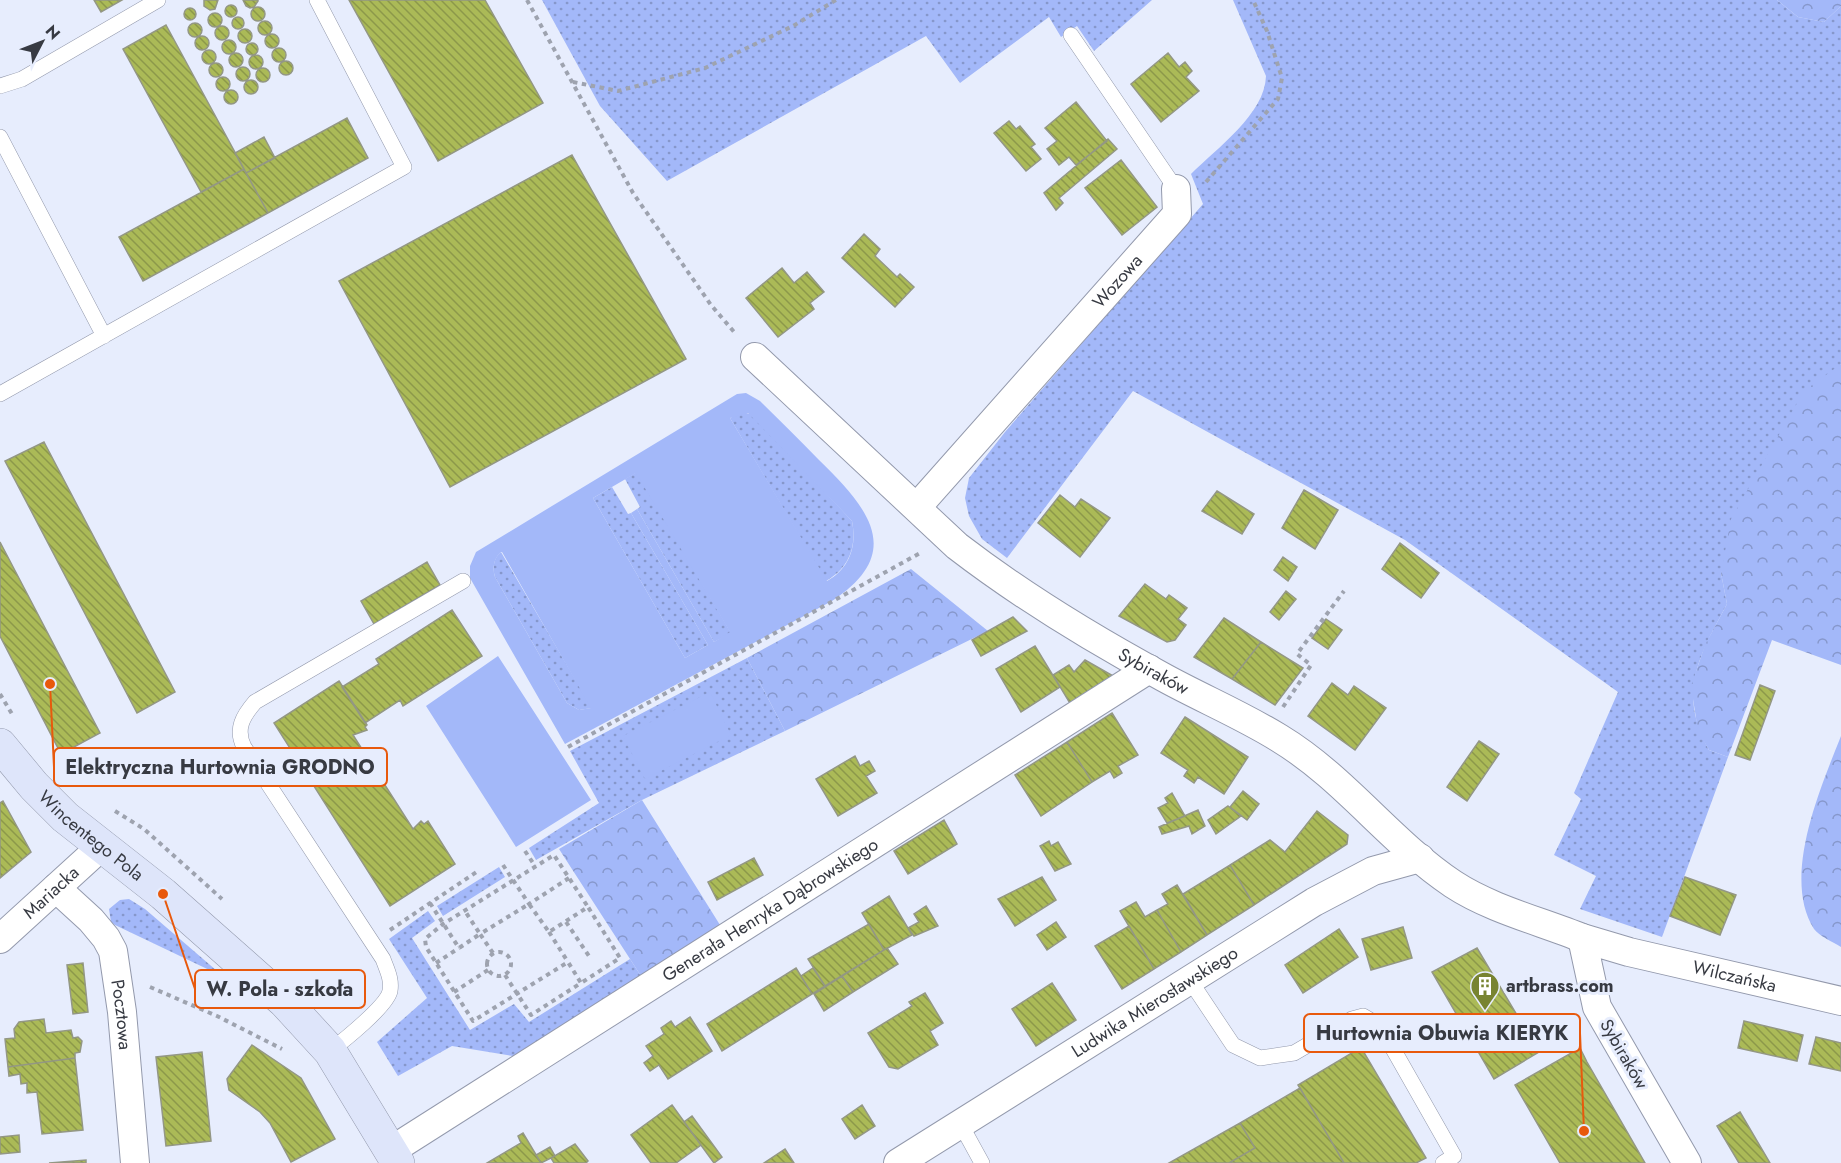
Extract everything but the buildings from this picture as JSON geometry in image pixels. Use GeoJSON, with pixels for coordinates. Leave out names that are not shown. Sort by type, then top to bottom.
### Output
{"type":"FeatureCollection","features":[{"type":"Feature","properties":{"kind":"main road","name":"Wincentego Pola"},"geometry":{"type":"LineString","coordinates":[[0,745],[34,786],[57,809],[223,945],[285,1002],[330,1051],[395,1157]]}},
{"type":"Feature","properties":{"kind":"street","name":"Wozowa"},"geometry":{"type":"LineString","coordinates":[[917,507],[1177,202]]}},
{"type":"Feature","properties":{"kind":"street","name":"Sybiraków"},"geometry":{"type":"LineString","coordinates":[[755,357],[948,537],[992,573],[1058,618],[1281,739],[1358,799],[1420,858],[1454,884],[1480,898],[1582,938],[1629,952]]}},
{"type":"Feature","properties":{"kind":"street","name":"Generała Henryka Dąbrowskiego"},"geometry":{"type":"LineString","coordinates":[[395,1157],[1149,669]]}},
{"type":"Feature","properties":{"kind":"street","name":"Mariacka"},"geometry":{"type":"LineString","coordinates":[[0,939],[103,845]]}},
{"type":"Feature","properties":{"kind":"street","name":"Ludwika Mierosławskiego"},"geometry":{"type":"LineString","coordinates":[[898,1163],[1191,982],[1314,902],[1373,871],[1420,858]]}},
{"type":"Feature","properties":{"kind":"street","name":"Pocztowa"},"geometry":{"type":"LineString","coordinates":[[56,888],[106,938],[113,951],[122,1012],[135,1163]]}},
{"type":"Feature","properties":{"kind":"street","name":"Sybiraków"},"geometry":{"type":"LineString","coordinates":[[1582,938],[1597,1006],[1687,1163]]}},
{"type":"Feature","properties":{"kind":"street","name":"Wilczańska"},"geometry":{"type":"LineString","coordinates":[[1629,952],[1841,1001]]}},
{"type":"Feature","properties":{"kind":"lane"},"geometry":{"type":"LineString","coordinates":[[0,86],[22,79],[158,0]]}},
{"type":"Feature","properties":{"kind":"lane"},"geometry":{"type":"LineString","coordinates":[[0,394],[404,167],[317,0]]}},
{"type":"Feature","properties":{"kind":"lane"},"geometry":{"type":"LineString","coordinates":[[1071,35],[1177,202]]}},
{"type":"Feature","properties":{"kind":"lane"},"geometry":{"type":"LineString","coordinates":[[0,137],[104,336]]}},
{"type":"Feature","properties":{"kind":"lane"},"geometry":{"type":"LineString","coordinates":[[330,1051],[354,1033],[390,994],[391,978],[372,942],[244,747],[239,737],[243,717],[255,702],[463,580]]}},
{"type":"Feature","properties":{"kind":"lane"},"geometry":{"type":"LineString","coordinates":[[1191,982],[1233,1046],[1260,1058],[1294,1053],[1352,1019],[1363,1016],[1371,1018],[1380,1026],[1454,1156],[1443,1163]]}},
{"type":"Feature","properties":{"kind":"lane"},"geometry":{"type":"LineString","coordinates":[[960,1123],[982,1163]]}},
{"type":"Feature","properties":{"kind":"path"},"geometry":{"type":"LineString","coordinates":[[527,0],[633,193],[711,305],[755,357]]}},
{"type":"Feature","properties":{"kind":"path"},"geometry":{"type":"LineString","coordinates":[[572,82],[618,91],[705,68],[793,26],[836,0]]}},
{"type":"Feature","properties":{"kind":"path"},"geometry":{"type":"LineString","coordinates":[[1177,202],[1278,99],[1282,78],[1268,31],[1253,0]]}},
{"type":"Feature","properties":{"kind":"path"},"geometry":{"type":"LineString","coordinates":[[568,747],[948,537]]}},
{"type":"Feature","properties":{"kind":"path"},"geometry":{"type":"LineString","coordinates":[[1267,731],[1311,665],[1297,654],[1344,591]]}},
{"type":"Feature","properties":{"kind":"path"},"geometry":{"type":"LineString","coordinates":[[525,851],[535,866]]}},
{"type":"Feature","properties":{"kind":"path"},"geometry":{"type":"LineString","coordinates":[[504,975],[517,994],[531,1015],[620,958],[554,855],[443,924],[425,939],[426,947],[473,1022],[517,994],[568,962]]}},
{"type":"Feature","properties":{"kind":"path"},"geometry":{"type":"LineString","coordinates":[[502,865],[581,983]]}},
{"type":"Feature","properties":{"kind":"path"},"geometry":{"type":"LineString","coordinates":[[372,942],[478,871]]}},
{"type":"Feature","properties":{"kind":"path"},"geometry":{"type":"LineString","coordinates":[[436,963],[569,878]]}},
{"type":"Feature","properties":{"kind":"path"},"geometry":{"type":"LineString","coordinates":[[430,903],[459,948]]}},
{"type":"Feature","properties":{"kind":"path"},"geometry":{"type":"LineString","coordinates":[[549,932],[588,907]]}},
{"type":"Feature","properties":{"kind":"path"},"geometry":{"type":"LineString","coordinates":[[465,910],[493,953]]}},
{"type":"Feature","properties":{"kind":"path"},"geometry":{"type":"LineString","coordinates":[[566,921],[589,956]]}},
{"type":"Feature","properties":{"kind":"path"},"geometry":{"type":"LineString","coordinates":[[493,953],[504,953],[510,958],[511,966],[504,975],[497,976],[488,970],[487,962],[493,953]]}},
{"type":"Feature","properties":{"kind":"path"},"geometry":{"type":"LineString","coordinates":[[454,992],[488,970]]}},
{"type":"Feature","properties":{"kind":"path"},"geometry":{"type":"LineString","coordinates":[[122,1012],[134,1014],[134,993],[140,988],[150,987],[218,1016],[286,1051]]}},
{"type":"Feature","properties":{"kind":"green space"},"geometry":{"type":"Polygon","coordinates":[[[542,0],[1152,0],[1094,51],[1077,26],[1061,37],[1049,17],[960,83],[926,36],[667,181],[600,106],[542,0]]]}},
{"type":"Feature","properties":{"kind":"green space"},"geometry":{"type":"Polygon","coordinates":[[[1233,0],[1777,0],[1798,17],[1824,22],[1841,6],[1841,364],[1721,573],[1727,604],[1701,658],[1693,692],[1694,710],[1699,729],[1709,750],[1728,757],[1662,937],[1580,909],[1596,876],[1554,855],[1581,799],[1574,793],[1618,692],[1405,540],[1133,391],[1007,558],[982,539],[969,516],[965,498],[969,478],[1005,432],[1203,204],[1191,174],[1238,130],[1258,104],[1264,90],[1266,76],[1233,0]]]}},
{"type":"Feature","properties":{"kind":"green space"},"geometry":{"type":"Polygon","coordinates":[[[1777,0],[1841,0],[1841,6],[1824,22],[1798,17],[1777,0]]]}},
{"type":"Feature","properties":{"kind":"green space"},"geometry":{"type":"Polygon","coordinates":[[[1841,364],[1841,665],[1772,640],[1728,757],[1709,750],[1698,731],[1691,686],[1705,645],[1727,604],[1721,573],[1731,519],[1804,391],[1841,364]]]}},
{"type":"Feature","properties":{"kind":"green space"},"geometry":{"type":"Polygon","coordinates":[[[746,393],[760,401],[852,495],[864,512],[872,530],[874,547],[868,565],[855,583],[832,601],[565,744],[470,578],[470,566],[476,552],[737,394],[746,393]],[[748,413],[730,418],[827,581],[841,570],[850,556],[853,539],[852,521],[748,413]],[[636,473],[593,498],[685,658],[708,645],[631,513],[637,509],[714,642],[730,632],[636,473]],[[502,552],[494,563],[495,577],[567,703],[579,710],[591,708],[502,552]]]}},
{"type":"Feature","properties":{"kind":"green space"},"geometry":{"type":"Polygon","coordinates":[[[743,412],[753,415],[852,521],[853,540],[850,556],[840,570],[826,581],[730,418],[743,412]]]}},
{"type":"Feature","properties":{"kind":"green space"},"geometry":{"type":"Polygon","coordinates":[[[637,472],[731,633],[714,642],[637,509],[640,507],[625,479],[637,472]]]}},
{"type":"Feature","properties":{"kind":"green space"},"geometry":{"type":"Polygon","coordinates":[[[612,487],[628,514],[631,513],[708,645],[685,658],[593,498],[612,487]]]}},
{"type":"Feature","properties":{"kind":"green space"},"geometry":{"type":"Polygon","coordinates":[[[501,552],[592,708],[579,710],[567,703],[495,577],[494,563],[501,552]]]}},
{"type":"Feature","properties":{"kind":"green space"},"geometry":{"type":"Polygon","coordinates":[[[911,569],[988,631],[785,731],[747,658],[911,569]]]}},
{"type":"Feature","properties":{"kind":"green space"},"geometry":{"type":"Polygon","coordinates":[[[498,656],[591,800],[516,847],[426,706],[498,656]]]}},
{"type":"Feature","properties":{"kind":"green space"},"geometry":{"type":"Polygon","coordinates":[[[747,658],[785,731],[642,800],[536,860],[529,848],[599,803],[570,751],[747,658]]]}},
{"type":"Feature","properties":{"kind":"green space"},"geometry":{"type":"Polygon","coordinates":[[[710,692],[731,735],[645,779],[623,736],[710,692]]]}},
{"type":"Feature","properties":{"kind":"green space"},"geometry":{"type":"Polygon","coordinates":[[[1841,736],[1841,947],[1814,929],[1805,908],[1801,884],[1803,859],[1815,806],[1841,736]]]}},
{"type":"Feature","properties":{"kind":"green space"},"geometry":{"type":"Polygon","coordinates":[[[642,800],[720,925],[641,976],[559,849],[642,800]]]}},
{"type":"Feature","properties":{"kind":"green space"},"geometry":{"type":"Polygon","coordinates":[[[499,867],[505,877],[443,916],[437,906],[499,867]]]}},
{"type":"Feature","properties":{"kind":"green space"},"geometry":{"type":"Polygon","coordinates":[[[129,899],[145,909],[224,977],[111,922],[109,909],[120,900],[129,899]]]}},
{"type":"Feature","properties":{"kind":"green space"},"geometry":{"type":"Polygon","coordinates":[[[428,911],[435,921],[412,938],[470,1030],[514,1004],[529,1022],[630,959],[641,976],[513,1056],[452,1046],[398,1076],[377,1042],[427,998],[389,939],[428,911]]]}},
{"type":"Feature","properties":{"kind":"place","name":"Elektryczna Hurtownia GRODNO"},"geometry":{"type":"Point","coordinates":[50,684]}},
{"type":"Feature","properties":{"kind":"place","name":"W. Pola - szkoła"},"geometry":{"type":"Point","coordinates":[163,894]}},
{"type":"Feature","properties":{"kind":"place","name":"artbrass.com"},"geometry":{"type":"Point","coordinates":[1485,1012]}},
{"type":"Feature","properties":{"kind":"place","name":"Hurtownia Obuwia KIERYK"},"geometry":{"type":"Point","coordinates":[1584,1131]}}]}
